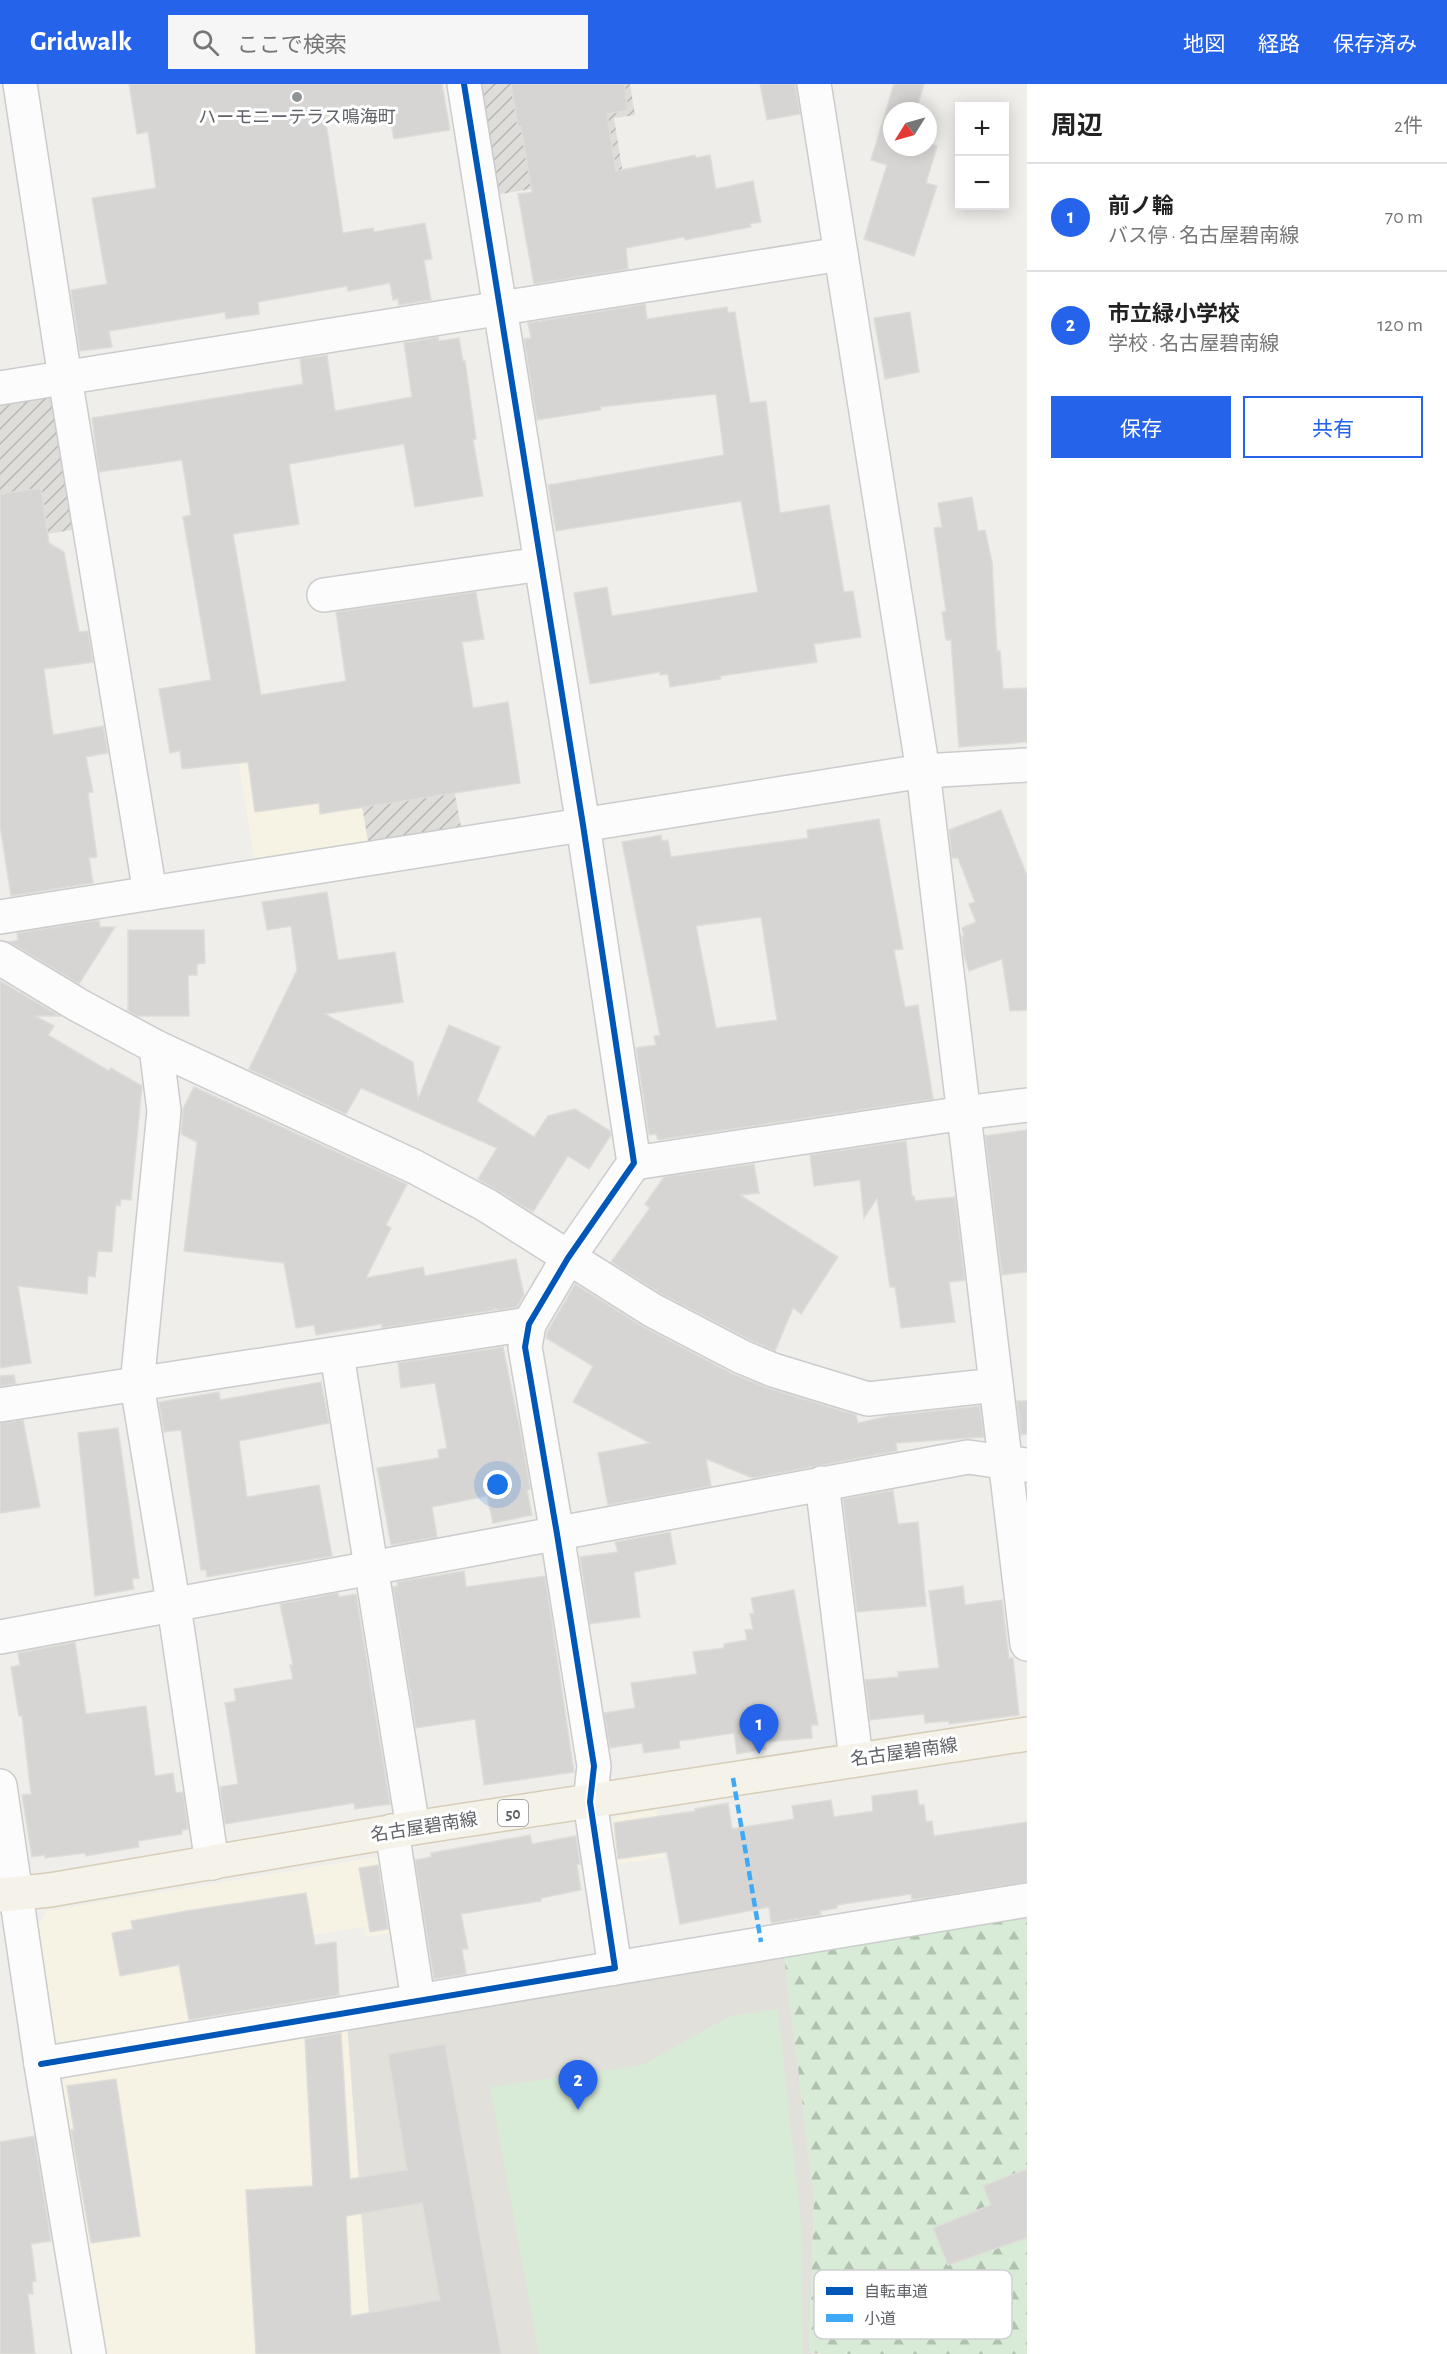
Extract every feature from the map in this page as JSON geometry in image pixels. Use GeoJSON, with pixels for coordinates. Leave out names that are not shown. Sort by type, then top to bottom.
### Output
{"type":"FeatureCollection","features":[{"type":"Feature","properties":{"kind":"main road","name":"名古屋碧南線"},"geometry":{"type":"LineString","coordinates":[[8,1893],[50,1890],[403,1829],[1027,1734]]}},
{"type":"Feature","properties":{"kind":"street"},"geometry":{"type":"LineString","coordinates":[[20,84],[65,378],[150,893]]}},
{"type":"Feature","properties":{"kind":"street"},"geometry":{"type":"LineString","coordinates":[[464,84],[583,825],[634,1162],[568,1258],[529,1324],[525,1347],[594,1766],[590,1802],[615,1968]]}},
{"type":"Feature","properties":{"kind":"street"},"geometry":{"type":"LineString","coordinates":[[814,84],[923,771],[996,1384],[1017,1464],[1027,1644]]}},
{"type":"Feature","properties":{"kind":"street"},"geometry":{"type":"LineString","coordinates":[[0,388],[841,254]]}},
{"type":"Feature","properties":{"kind":"street"},"geometry":{"type":"LineString","coordinates":[[324,595],[541,564]]}},
{"type":"Feature","properties":{"kind":"street"},"geometry":{"type":"LineString","coordinates":[[0,917],[923,771],[1027,765]]}},
{"type":"Feature","properties":{"kind":"street"},"geometry":{"type":"LineString","coordinates":[[0,958],[78,1005],[156,1047],[415,1167],[486,1205],[652,1310],[742,1357],[773,1370],[868,1399],[996,1384]]}},
{"type":"Feature","properties":{"kind":"street"},"geometry":{"type":"LineString","coordinates":[[156,1047],[165,1111],[137,1384],[212,1863]]}},
{"type":"Feature","properties":{"kind":"street"},"geometry":{"type":"LineString","coordinates":[[634,1162],[1027,1105]]}},
{"type":"Feature","properties":{"kind":"street"},"geometry":{"type":"LineString","coordinates":[[0,1406],[529,1324]]}},
{"type":"Feature","properties":{"kind":"street"},"geometry":{"type":"LineString","coordinates":[[337,1355],[372,1568],[403,1829],[418,2000]]}},
{"type":"Feature","properties":{"kind":"street"},"geometry":{"type":"LineString","coordinates":[[0,1637],[968,1457],[1017,1464]]}},
{"type":"Feature","properties":{"kind":"street"},"geometry":{"type":"LineString","coordinates":[[822,1483],[856,1759]]}},
{"type":"Feature","properties":{"kind":"street"},"geometry":{"type":"LineString","coordinates":[[0,1786],[8,1893],[41,2064],[89,2354]]}},
{"type":"Feature","properties":{"kind":"street"},"geometry":{"type":"LineString","coordinates":[[41,2064],[1027,1900]]}},
{"type":"Feature","properties":{"kind":"shaded area"},"geometry":{"type":"Polygon","coordinates":[[[477,84],[630,84],[635,115],[614,118],[623,174],[495,195],[477,84]]]}},
{"type":"Feature","properties":{"kind":"shaded area"},"geometry":{"type":"Polygon","coordinates":[[[43,391],[58,406],[77,529],[0,542],[0,398],[43,391]]]}},
{"type":"Feature","properties":{"kind":"shaded area"},"geometry":{"type":"Polygon","coordinates":[[[439,708],[461,827],[368,841],[352,747],[439,708]]]}},
{"type":"Feature","properties":{"kind":"shaded area"},"geometry":{"type":"Polygon","coordinates":[[[352,747],[368,841],[254,858],[239,764],[352,747]]]}},
{"type":"Feature","properties":{"kind":"shaded area"},"geometry":{"type":"Polygon","coordinates":[[[657,1810],[665,1857],[616,1864],[610,1824],[615,1817],[657,1810]]]}},
{"type":"Feature","properties":{"kind":"shaded area"},"geometry":{"type":"Polygon","coordinates":[[[383,1856],[399,1931],[366,1937],[364,1927],[266,1942],[278,2014],[74,2048],[49,2036],[34,1930],[47,1911],[383,1856]]]}},
{"type":"Feature","properties":{"kind":"shaded area"},"geometry":{"type":"Polygon","coordinates":[[[783,1948],[814,2197],[809,2352],[823,2354],[372,2354],[347,2023],[783,1948]]]}},
{"type":"Feature","properties":{"kind":"shaded area"},"geometry":{"type":"Polygon","coordinates":[[[347,2023],[372,2354],[103,2354],[60,2086],[71,2072],[347,2023]]]}},
{"type":"Feature","properties":{"kind":"green space"},"geometry":{"type":"Polygon","coordinates":[[[1027,1907],[1027,2354],[823,2354],[809,2352],[814,2197],[783,1948],[1027,1907]]]}},
{"type":"Feature","properties":{"kind":"green space"},"geometry":{"type":"Polygon","coordinates":[[[778,2009],[801,2224],[803,2354],[539,2354],[490,2087],[643,2065],[730,2016],[778,2009]]]}},
{"type":"Feature","properties":{"kind":"building"},"geometry":{"type":"Polygon","coordinates":[[[129,84],[442,84],[450,130],[394,139],[388,108],[325,116],[343,233],[373,228],[374,232],[425,223],[432,259],[424,260],[431,300],[399,305],[398,299],[393,300],[390,283],[348,291],[347,286],[258,302],[259,314],[226,319],[225,312],[109,331],[112,347],[80,351],[71,290],[107,284],[92,198],[156,188],[148,132],[137,134],[129,84]]]}},
{"type":"Feature","properties":{"kind":"building"},"geometry":{"type":"Polygon","coordinates":[[[511,84],[624,84],[628,110],[607,114],[616,171],[695,155],[696,158],[710,155],[716,189],[753,181],[761,222],[750,224],[751,227],[685,240],[684,237],[626,248],[628,269],[534,284],[518,194],[532,192],[511,84]]]}},
{"type":"Feature","properties":{"kind":"building"},"geometry":{"type":"Polygon","coordinates":[[[760,84],[795,84],[800,114],[767,120],[760,84]]]}},
{"type":"Feature","properties":{"kind":"building"},"geometry":{"type":"Polygon","coordinates":[[[894,84],[924,84],[919,102],[889,102],[894,84]]]}},
{"type":"Feature","properties":{"kind":"building"},"geometry":{"type":"Polygon","coordinates":[[[883,120],[883,156],[934,156],[926,183],[937,186],[914,256],[864,239],[887,165],[871,160],[883,120]]]}},
{"type":"Feature","properties":{"kind":"building"},"geometry":{"type":"Polygon","coordinates":[[[645,304],[647,319],[727,307],[728,313],[735,312],[750,403],[766,401],[780,513],[829,505],[844,592],[853,591],[861,637],[814,644],[817,662],[720,676],[721,679],[670,687],[668,674],[660,675],[660,672],[590,684],[574,593],[607,587],[612,616],[758,592],[741,501],[556,531],[548,485],[724,455],[716,394],[600,407],[601,410],[537,420],[524,339],[531,338],[528,323],[645,304]]]}},
{"type":"Feature","properties":{"kind":"building"},"geometry":{"type":"Polygon","coordinates":[[[910,312],[919,372],[885,379],[874,318],[910,312]]]}},
{"type":"Feature","properties":{"kind":"building"},"geometry":{"type":"Polygon","coordinates":[[[438,337],[439,341],[459,338],[463,361],[465,361],[476,439],[473,440],[483,496],[415,507],[404,444],[289,464],[299,524],[233,534],[261,695],[346,681],[336,612],[476,592],[484,639],[462,642],[473,708],[508,702],[520,783],[320,814],[319,803],[255,812],[248,762],[182,769],[180,751],[170,753],[159,689],[211,680],[183,517],[191,515],[182,460],[99,472],[92,418],[303,384],[300,359],[327,355],[335,411],[412,397],[404,343],[438,337]]]}},
{"type":"Feature","properties":{"kind":"building"},"geometry":{"type":"Polygon","coordinates":[[[41,488],[49,543],[64,552],[79,632],[88,631],[93,662],[44,669],[53,735],[103,726],[108,753],[86,757],[93,792],[88,793],[97,857],[89,858],[93,883],[11,896],[0,825],[0,494],[41,488]]]}},
{"type":"Feature","properties":{"kind":"building"},"geometry":{"type":"Polygon","coordinates":[[[972,497],[978,531],[985,530],[992,562],[997,651],[1000,651],[1003,689],[1027,688],[1027,742],[959,747],[951,640],[946,640],[942,612],[946,611],[934,528],[942,527],[938,503],[972,497]]]}},
{"type":"Feature","properties":{"kind":"building"},"geometry":{"type":"Polygon","coordinates":[[[1001,810],[1027,876],[1027,1010],[1010,1011],[1002,959],[969,971],[964,955],[962,928],[976,922],[969,904],[975,902],[958,858],[952,858],[949,830],[1001,810]]]}},
{"type":"Feature","properties":{"kind":"building"},"geometry":{"type":"Polygon","coordinates":[[[879,819],[903,949],[894,950],[905,1007],[918,1005],[933,1099],[658,1140],[656,1134],[649,1135],[636,1048],[656,1045],[654,1036],[660,1035],[622,842],[661,835],[662,841],[668,840],[671,857],[808,838],[807,830],[879,819]],[[761,917],[696,926],[716,1028],[777,1020],[761,917]]]}},
{"type":"Feature","properties":{"kind":"building"},"geometry":{"type":"Polygon","coordinates":[[[327,892],[338,960],[395,952],[403,1002],[325,1014],[413,1062],[418,1099],[449,1025],[500,1047],[477,1101],[534,1137],[548,1116],[575,1109],[610,1131],[611,1135],[589,1169],[568,1156],[533,1212],[478,1179],[497,1148],[361,1088],[346,1114],[249,1069],[297,970],[291,926],[267,930],[262,902],[327,892]]]}},
{"type":"Feature","properties":{"kind":"building"},"geometry":{"type":"Polygon","coordinates":[[[99,920],[100,927],[115,927],[79,984],[9,942],[18,940],[17,933],[99,920]]]}},
{"type":"Feature","properties":{"kind":"building"},"geometry":{"type":"Polygon","coordinates":[[[128,930],[204,930],[205,963],[197,964],[197,975],[188,975],[189,1016],[137,1016],[128,1011],[128,930]]]}},
{"type":"Feature","properties":{"kind":"building"},"geometry":{"type":"Polygon","coordinates":[[[0,981],[60,1016],[35,1016],[54,1026],[48,1035],[109,1071],[111,1068],[142,1086],[131,1200],[121,1199],[120,1206],[116,1205],[112,1252],[98,1251],[95,1277],[88,1276],[87,1294],[18,1286],[31,1363],[0,1368],[0,981]]]}},
{"type":"Feature","properties":{"kind":"building"},"geometry":{"type":"Polygon","coordinates":[[[194,1087],[407,1184],[386,1225],[391,1228],[366,1278],[423,1267],[425,1276],[516,1259],[524,1295],[517,1307],[498,1310],[494,1308],[495,1310],[382,1328],[382,1324],[316,1335],[314,1325],[296,1328],[284,1263],[184,1251],[197,1142],[181,1134],[183,1109],[194,1087]]]}},
{"type":"Feature","properties":{"kind":"building"},"geometry":{"type":"Polygon","coordinates":[[[1027,1130],[1027,1272],[1002,1275],[985,1136],[1027,1130]]]}},
{"type":"Feature","properties":{"kind":"building"},"geometry":{"type":"Polygon","coordinates":[[[906,1141],[912,1196],[915,1201],[955,1197],[965,1280],[949,1282],[955,1322],[901,1328],[895,1287],[890,1287],[877,1198],[864,1218],[860,1180],[814,1186],[810,1155],[906,1141]]]}},
{"type":"Feature","properties":{"kind":"building"},"geometry":{"type":"Polygon","coordinates":[[[754,1164],[759,1193],[740,1195],[838,1257],[801,1314],[793,1308],[775,1351],[661,1294],[611,1262],[650,1208],[645,1204],[664,1177],[754,1164]]]}},
{"type":"Feature","properties":{"kind":"building"},"geometry":{"type":"Polygon","coordinates":[[[575,1284],[642,1326],[733,1374],[768,1388],[856,1415],[858,1423],[888,1416],[980,1406],[984,1437],[896,1443],[897,1451],[753,1478],[706,1459],[711,1486],[608,1505],[598,1453],[650,1443],[573,1402],[593,1366],[546,1338],[547,1332],[575,1284]]]}},
{"type":"Feature","properties":{"kind":"building"},"geometry":{"type":"Polygon","coordinates":[[[503,1347],[521,1435],[532,1515],[493,1523],[487,1496],[432,1507],[437,1537],[391,1545],[377,1468],[439,1458],[438,1450],[447,1448],[435,1383],[401,1388],[398,1363],[503,1347]]]}},
{"type":"Feature","properties":{"kind":"building"},"geometry":{"type":"Polygon","coordinates":[[[14,1375],[16,1384],[0,1386],[0,1376],[14,1375]]]}},
{"type":"Feature","properties":{"kind":"building"},"geometry":{"type":"Polygon","coordinates":[[[321,1382],[329,1423],[239,1441],[247,1497],[319,1485],[332,1556],[207,1577],[206,1570],[201,1570],[181,1430],[164,1432],[159,1402],[219,1392],[220,1400],[321,1382]]]}},
{"type":"Feature","properties":{"kind":"building"},"geometry":{"type":"Polygon","coordinates":[[[1017,1401],[1027,1401],[1027,1434],[1021,1435],[1017,1401]]]}},
{"type":"Feature","properties":{"kind":"building"},"geometry":{"type":"Polygon","coordinates":[[[23,1420],[40,1507],[0,1513],[0,1423],[23,1420]]]}},
{"type":"Feature","properties":{"kind":"building"},"geometry":{"type":"Polygon","coordinates":[[[118,1428],[139,1578],[132,1579],[134,1589],[95,1596],[78,1433],[118,1428]]]}},
{"type":"Feature","properties":{"kind":"building"},"geometry":{"type":"Polygon","coordinates":[[[893,1490],[898,1524],[918,1522],[926,1606],[857,1612],[843,1499],[893,1490]]]}},
{"type":"Feature","properties":{"kind":"building"},"geometry":{"type":"Polygon","coordinates":[[[670,1532],[676,1564],[634,1572],[640,1617],[590,1624],[580,1557],[618,1552],[615,1542],[670,1532]]]}},
{"type":"Feature","properties":{"kind":"building"},"geometry":{"type":"Polygon","coordinates":[[[464,1571],[466,1587],[545,1576],[574,1772],[484,1785],[475,1719],[416,1728],[393,1587],[398,1586],[397,1582],[464,1571]]]}},
{"type":"Feature","properties":{"kind":"building"},"geometry":{"type":"Polygon","coordinates":[[[963,1586],[965,1605],[1002,1600],[1009,1658],[1013,1658],[1019,1715],[949,1724],[949,1721],[925,1723],[924,1714],[870,1720],[865,1680],[898,1677],[898,1672],[939,1668],[929,1591],[963,1586]]]}},
{"type":"Feature","properties":{"kind":"building"},"geometry":{"type":"Polygon","coordinates":[[[794,1590],[818,1725],[811,1725],[812,1738],[765,1742],[766,1749],[737,1754],[734,1733],[679,1741],[680,1748],[644,1753],[642,1743],[610,1748],[604,1713],[635,1708],[631,1683],[697,1674],[693,1652],[724,1648],[724,1644],[747,1640],[745,1630],[753,1629],[750,1614],[754,1613],[751,1598],[794,1590]]]}},
{"type":"Feature","properties":{"kind":"building"},"geometry":{"type":"Polygon","coordinates":[[[338,1593],[339,1597],[356,1594],[390,1804],[355,1809],[354,1803],[225,1824],[220,1787],[238,1784],[225,1703],[236,1701],[234,1689],[293,1679],[290,1665],[293,1665],[280,1604],[338,1593]]]}},
{"type":"Feature","properties":{"kind":"building"},"geometry":{"type":"Polygon","coordinates":[[[75,1642],[86,1714],[146,1706],[155,1776],[173,1773],[176,1793],[183,1792],[188,1829],[182,1830],[182,1834],[138,1841],[139,1847],[86,1856],[85,1853],[45,1858],[45,1855],[32,1857],[22,1795],[31,1794],[22,1716],[19,1716],[11,1667],[20,1665],[18,1653],[75,1642]]]}},
{"type":"Feature","properties":{"kind":"building"},"geometry":{"type":"Polygon","coordinates":[[[917,1790],[919,1805],[924,1805],[926,1822],[932,1821],[934,1836],[1027,1822],[1027,1882],[912,1900],[911,1894],[837,1905],[837,1908],[820,1911],[821,1915],[771,1923],[769,1907],[680,1924],[667,1852],[618,1859],[614,1823],[695,1811],[695,1809],[728,1803],[732,1829],[794,1819],[792,1806],[831,1800],[834,1817],[873,1811],[872,1796],[917,1790]]]}},
{"type":"Feature","properties":{"kind":"building"},"geometry":{"type":"Polygon","coordinates":[[[530,1835],[532,1844],[576,1836],[581,1890],[541,1898],[541,1901],[461,1914],[468,1949],[462,1949],[466,1974],[434,1979],[415,1860],[431,1857],[431,1853],[530,1835]]]}},
{"type":"Feature","properties":{"kind":"building"},"geometry":{"type":"Polygon","coordinates":[[[378,1865],[388,1929],[370,1932],[359,1868],[378,1865]]]}},
{"type":"Feature","properties":{"kind":"building"},"geometry":{"type":"Polygon","coordinates":[[[306,1893],[315,1945],[336,1942],[339,1995],[189,2020],[179,1965],[120,1976],[112,1933],[133,1929],[131,1921],[306,1893]]]}},
{"type":"Feature","properties":{"kind":"building"},"geometry":{"type":"Polygon","coordinates":[[[341,2033],[350,2179],[407,2170],[388,2054],[445,2044],[501,2354],[256,2354],[246,2190],[313,2186],[305,2039],[341,2033]],[[422,2203],[346,2216],[351,2316],[440,2300],[422,2203]]]}},
{"type":"Feature","properties":{"kind":"building"},"geometry":{"type":"Polygon","coordinates":[[[116,2079],[140,2236],[91,2243],[71,2130],[74,2130],[67,2086],[116,2079]]]}},
{"type":"Feature","properties":{"kind":"building"},"geometry":{"type":"Polygon","coordinates":[[[34,2136],[51,2241],[31,2244],[36,2281],[32,2282],[33,2294],[28,2294],[35,2354],[0,2354],[0,2142],[34,2136]]]}},
{"type":"Feature","properties":{"kind":"building"},"geometry":{"type":"Polygon","coordinates":[[[1027,2169],[1027,2238],[948,2265],[933,2228],[991,2205],[983,2186],[1027,2169]]]}},
{"type":"Feature","properties":{"kind":"marked path"},"geometry":{"type":"LineString","coordinates":[[733,1778],[761,1942]]}},
{"type":"Feature","properties":{"kind":"cycle path"},"geometry":{"type":"LineString","coordinates":[[41,2064],[615,1968],[590,1802],[594,1766],[525,1347],[529,1324],[568,1258],[634,1163],[583,825],[464,84]]}},
{"type":"Feature","properties":{"kind":"place","name":"ハーモニーテラス鳴海町"},"geometry":{"type":"Point","coordinates":[297,97]}},
{"type":"Feature","properties":{"kind":"place","name":"前ノ輪"},"geometry":{"type":"Point","coordinates":[759,1754]}},
{"type":"Feature","properties":{"kind":"place","name":"市立緑小学校"},"geometry":{"type":"Point","coordinates":[578,2110]}}]}
